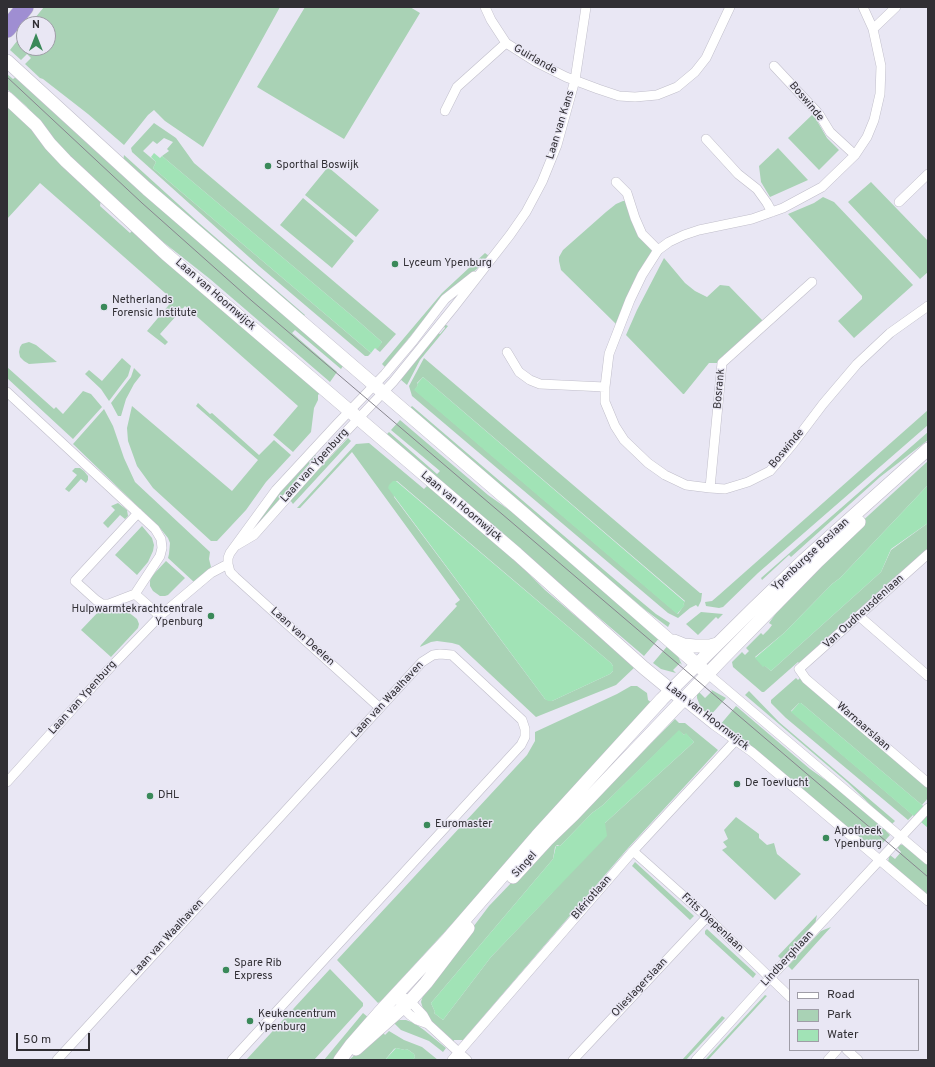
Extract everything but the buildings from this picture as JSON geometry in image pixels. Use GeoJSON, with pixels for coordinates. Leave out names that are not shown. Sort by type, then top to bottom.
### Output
{"type":"FeatureCollection","features":[{"type":"Feature","properties":{"kind":"highway"},"geometry":{"type":"LineString","coordinates":[[7,28],[25,7]]}},
{"type":"Feature","properties":{"kind":"main road"},"geometry":{"type":"LineString","coordinates":[[7,61],[147,189],[708,674]]}},
{"type":"Feature","properties":{"kind":"main road","name":"Laan van Hoornwijck"},"geometry":{"type":"LineString","coordinates":[[7,98],[36,125],[50,144],[66,160],[166,254],[517,554],[683,700]]}},
{"type":"Feature","properties":{"kind":"main road","name":"Ypenburgse Boslaan"},"geometry":{"type":"LineString","coordinates":[[697,664],[804,560],[928,449]]}},
{"type":"Feature","properties":{"kind":"main road","name":"Ypenburgse Boslaan"},"geometry":{"type":"LineString","coordinates":[[708,674],[890,491],[928,458]]}},
{"type":"Feature","properties":{"kind":"main road"},"geometry":{"type":"LineString","coordinates":[[670,640],[684,645],[710,646],[717,644]]}},
{"type":"Feature","properties":{"kind":"main road","name":"Singel"},"geometry":{"type":"LineString","coordinates":[[342,1058],[351,1045],[465,920],[542,830],[697,664]]}},
{"type":"Feature","properties":{"kind":"main road","name":"Singel"},"geometry":{"type":"LineString","coordinates":[[342,1058],[355,1050],[406,1005],[426,983],[472,923],[528,860],[708,674]]}},
{"type":"Feature","properties":{"kind":"street","name":"Guirlande"},"geometry":{"type":"LineString","coordinates":[[485,7],[491,20],[506,43],[536,62],[575,80],[619,96],[635,97],[657,95],[677,87],[695,72],[706,58],[730,7]]}},
{"type":"Feature","properties":{"kind":"street","name":"Laan van Kans"},"geometry":{"type":"LineString","coordinates":[[379,389],[445,298],[481,271],[520,221],[542,182],[557,145],[575,80],[586,7]]}},
{"type":"Feature","properties":{"kind":"street","name":"Boswinde"},"geometry":{"type":"LineString","coordinates":[[863,7],[873,29],[881,66],[880,94],[874,120],[855,155],[822,187],[802,199],[752,219],[699,230],[684,235],[669,242],[658,250],[642,275],[630,300],[609,354],[604,387],[605,402],[615,426],[624,440],[637,453],[665,474],[686,485],[725,489],[748,482],[770,471],[857,364],[890,333],[928,306]]}},
{"type":"Feature","properties":{"kind":"street"},"geometry":{"type":"LineString","coordinates":[[873,29],[896,7]]}},
{"type":"Feature","properties":{"kind":"street","name":"Guirlande"},"geometry":{"type":"LineString","coordinates":[[444,112],[457,87],[506,43]]}},
{"type":"Feature","properties":{"kind":"street","name":"Boswinde"},"geometry":{"type":"LineString","coordinates":[[774,66],[819,114],[830,132],[855,155]]}},
{"type":"Feature","properties":{"kind":"street"},"geometry":{"type":"LineString","coordinates":[[706,139],[738,174],[757,189],[772,212]]}},
{"type":"Feature","properties":{"kind":"street"},"geometry":{"type":"LineString","coordinates":[[898,202],[928,174]]}},
{"type":"Feature","properties":{"kind":"street"},"geometry":{"type":"LineString","coordinates":[[616,182],[627,193],[642,234],[658,250]]}},
{"type":"Feature","properties":{"kind":"street","name":"Bosrank"},"geometry":{"type":"LineString","coordinates":[[710,488],[722,363],[812,282]]}},
{"type":"Feature","properties":{"kind":"street"},"geometry":{"type":"LineString","coordinates":[[507,352],[520,372],[530,380],[540,384],[604,387]]}},
{"type":"Feature","properties":{"kind":"street","name":"Laan van Ypenburg"},"geometry":{"type":"LineString","coordinates":[[7,782],[106,672],[160,616],[211,574],[228,564],[228,558],[236,545],[254,535],[354,415],[379,389]]}},
{"type":"Feature","properties":{"kind":"street"},"geometry":{"type":"LineString","coordinates":[[7,392],[138,513],[159,534],[162,548],[160,556],[135,594],[109,604],[102,604],[75,581],[138,513]]}},
{"type":"Feature","properties":{"kind":"street","name":"Van Oudheusdenlaan"},"geometry":{"type":"LineString","coordinates":[[799,669],[928,554]]}},
{"type":"Feature","properties":{"kind":"street","name":"Laan van Deelen"},"geometry":{"type":"LineString","coordinates":[[228,564],[230,572],[235,577],[380,708]]}},
{"type":"Feature","properties":{"kind":"street"},"geometry":{"type":"LineString","coordinates":[[135,594],[160,616]]}},
{"type":"Feature","properties":{"kind":"street"},"geometry":{"type":"LineString","coordinates":[[859,616],[928,676]]}},
{"type":"Feature","properties":{"kind":"street","name":"Laan van Waalhaven"},"geometry":{"type":"LineString","coordinates":[[57,1060],[123,986],[422,662],[433,655],[446,654],[452,656],[522,720],[525,729],[525,737],[521,745],[232,1060]]}},
{"type":"Feature","properties":{"kind":"street","name":"Warnaarslaan"},"geometry":{"type":"LineString","coordinates":[[799,669],[806,679],[928,783]]}},
{"type":"Feature","properties":{"kind":"street"},"geometry":{"type":"LineString","coordinates":[[708,674],[928,860]]}},
{"type":"Feature","properties":{"kind":"street","name":"Laan van Hoornwijck"},"geometry":{"type":"LineString","coordinates":[[683,700],[714,725],[752,752],[928,901]]}},
{"type":"Feature","properties":{"kind":"street","name":"Blériotlaan"},"geometry":{"type":"LineString","coordinates":[[452,1060],[633,850],[736,740]]}},
{"type":"Feature","properties":{"kind":"street","name":"Lindberghlaan"},"geometry":{"type":"LineString","coordinates":[[696,1060],[928,808]]}},
{"type":"Feature","properties":{"kind":"street","name":"Frits Diepenlaan"},"geometry":{"type":"LineString","coordinates":[[633,850],[789,996]]}},
{"type":"Feature","properties":{"kind":"street","name":"Olieslagerslaan"},"geometry":{"type":"LineString","coordinates":[[573,1060],[706,917]]}},
{"type":"Feature","properties":{"kind":"street"},"geometry":{"type":"LineString","coordinates":[[397,994],[417,1020],[428,1024],[467,1060]]}},
{"type":"Feature","properties":{"kind":"street"},"geometry":{"type":"LineString","coordinates":[[828,1060],[836,1051]]}},
{"type":"Feature","properties":{"kind":"street"},"geometry":{"type":"LineString","coordinates":[[848,1051],[858,1060]]}},
{"type":"Feature","properties":{"kind":"green space"},"geometry":{"type":"Polygon","coordinates":[[[44,7],[280,7],[203,147],[165,121],[154,110],[148,115],[124,145],[88,114],[40,78],[25,64],[31,58],[29,56],[56,56],[56,16],[37,16],[44,7]]]}},
{"type":"Feature","properties":{"kind":"green space"},"geometry":{"type":"Polygon","coordinates":[[[305,7],[410,7],[420,13],[344,139],[257,87],[305,7]]]}},
{"type":"Feature","properties":{"kind":"green space"},"geometry":{"type":"Polygon","coordinates":[[[16,42],[16,55],[10,50],[16,42]]]}},
{"type":"Feature","properties":{"kind":"green space"},"geometry":{"type":"Polygon","coordinates":[[[17,56],[25,56],[21,60],[17,56]]]}},
{"type":"Feature","properties":{"kind":"green space"},"geometry":{"type":"Polygon","coordinates":[[[7,74],[13,79],[16,77],[343,366],[341,369],[295,330],[292,333],[337,372],[330,382],[210,279],[153,234],[62,149],[26,106],[7,89],[7,74]]]}},
{"type":"Feature","properties":{"kind":"green space"},"geometry":{"type":"Polygon","coordinates":[[[7,103],[101,199],[100,206],[130,233],[134,229],[320,393],[314,408],[311,432],[293,452],[273,435],[298,406],[185,306],[160,334],[168,342],[165,345],[147,331],[173,300],[40,183],[7,219],[7,103]]]}},
{"type":"Feature","properties":{"kind":"green space"},"geometry":{"type":"Polygon","coordinates":[[[813,114],[827,138],[839,150],[819,170],[788,138],[813,114]]]}},
{"type":"Feature","properties":{"kind":"green space"},"geometry":{"type":"Polygon","coordinates":[[[154,123],[176,138],[194,163],[396,334],[380,352],[376,349],[382,342],[162,156],[169,151],[167,149],[173,142],[164,138],[157,144],[153,141],[143,151],[156,162],[153,168],[371,353],[368,356],[365,356],[259,266],[132,152],[131,148],[154,123]]]}},
{"type":"Feature","properties":{"kind":"green space"},"geometry":{"type":"Polygon","coordinates":[[[778,148],[808,180],[770,197],[761,182],[759,166],[778,148]]]}},
{"type":"Feature","properties":{"kind":"green space"},"geometry":{"type":"Polygon","coordinates":[[[124,155],[199,223],[305,315],[302,318],[123,161],[124,155]]]}},
{"type":"Feature","properties":{"kind":"green space"},"geometry":{"type":"Polygon","coordinates":[[[328,167],[379,210],[356,237],[305,195],[328,167]]]}},
{"type":"Feature","properties":{"kind":"green space"},"geometry":{"type":"Polygon","coordinates":[[[871,182],[928,241],[928,272],[920,279],[848,202],[871,182]]]}},
{"type":"Feature","properties":{"kind":"green space"},"geometry":{"type":"Polygon","coordinates":[[[823,197],[834,202],[913,285],[854,338],[838,321],[862,299],[862,296],[788,214],[814,203],[823,197]]]}},
{"type":"Feature","properties":{"kind":"green space"},"geometry":{"type":"Polygon","coordinates":[[[303,198],[354,241],[332,268],[280,225],[303,198]]]}},
{"type":"Feature","properties":{"kind":"green space"},"geometry":{"type":"Polygon","coordinates":[[[623,201],[630,201],[648,246],[652,251],[624,304],[616,324],[561,270],[559,257],[563,250],[606,212],[616,204],[623,201]]]}},
{"type":"Feature","properties":{"kind":"green space"},"geometry":{"type":"Polygon","coordinates":[[[485,253],[489,256],[480,266],[437,304],[385,367],[382,364],[442,293],[485,253]]]}},
{"type":"Feature","properties":{"kind":"green space"},"geometry":{"type":"Polygon","coordinates":[[[664,258],[685,283],[695,291],[707,297],[720,285],[729,286],[763,321],[719,363],[709,363],[684,394],[626,335],[664,258]]]}},
{"type":"Feature","properties":{"kind":"green space"},"geometry":{"type":"Polygon","coordinates":[[[443,325],[448,326],[420,360],[407,385],[400,379],[437,332],[440,334],[445,328],[443,325]]]}},
{"type":"Feature","properties":{"kind":"green space"},"geometry":{"type":"Polygon","coordinates":[[[29,342],[36,345],[57,362],[29,364],[24,361],[20,357],[20,347],[22,344],[29,342]]]}},
{"type":"Feature","properties":{"kind":"green space"},"geometry":{"type":"Polygon","coordinates":[[[122,358],[131,366],[128,376],[109,401],[101,389],[85,374],[89,370],[102,381],[122,358]]]}},
{"type":"Feature","properties":{"kind":"green space"},"geometry":{"type":"Polygon","coordinates":[[[424,358],[700,593],[702,593],[701,601],[698,607],[696,605],[690,608],[678,618],[668,613],[412,396],[409,386],[424,358]],[[423,377],[417,383],[418,385],[415,390],[678,614],[685,601],[423,377]]]}},
{"type":"Feature","properties":{"kind":"green space"},"geometry":{"type":"Polygon","coordinates":[[[7,367],[54,409],[56,407],[63,414],[83,391],[91,394],[102,407],[73,439],[7,378],[7,367]]]}},
{"type":"Feature","properties":{"kind":"green space"},"geometry":{"type":"Polygon","coordinates":[[[134,368],[141,375],[126,399],[121,416],[118,416],[111,403],[131,377],[134,368]]]}},
{"type":"Feature","properties":{"kind":"green space"},"geometry":{"type":"Polygon","coordinates":[[[198,403],[210,414],[212,413],[259,455],[274,440],[291,455],[266,482],[246,510],[217,541],[211,541],[153,488],[137,466],[128,441],[127,428],[132,406],[232,491],[258,460],[196,406],[198,403]]]}},
{"type":"Feature","properties":{"kind":"green space"},"geometry":{"type":"Polygon","coordinates":[[[412,406],[632,594],[656,614],[670,623],[668,627],[644,609],[409,409],[412,406]]]}},
{"type":"Feature","properties":{"kind":"green space"},"geometry":{"type":"Polygon","coordinates":[[[104,409],[113,426],[124,458],[135,482],[210,552],[209,559],[211,567],[195,583],[168,558],[170,543],[160,528],[73,444],[104,409]]]}},
{"type":"Feature","properties":{"kind":"green space"},"geometry":{"type":"Polygon","coordinates":[[[928,410],[928,425],[758,573],[723,607],[719,608],[706,606],[705,602],[712,601],[719,595],[928,410]]]}},
{"type":"Feature","properties":{"kind":"green space"},"geometry":{"type":"Polygon","coordinates":[[[400,420],[488,495],[532,526],[661,636],[644,656],[393,442],[386,435],[389,432],[437,474],[440,471],[391,430],[400,420]]]}},
{"type":"Feature","properties":{"kind":"green space"},"geometry":{"type":"Polygon","coordinates":[[[928,432],[928,440],[880,477],[791,557],[789,555],[762,580],[761,578],[928,432]]]}},
{"type":"Feature","properties":{"kind":"green space"},"geometry":{"type":"Polygon","coordinates":[[[348,438],[351,441],[293,504],[290,500],[348,438]]]}},
{"type":"Feature","properties":{"kind":"green space"},"geometry":{"type":"Polygon","coordinates":[[[369,443],[424,489],[428,485],[508,553],[545,590],[635,667],[616,685],[536,717],[459,645],[437,641],[420,647],[457,606],[455,604],[460,600],[352,452],[300,508],[297,508],[356,444],[369,443]],[[393,481],[394,497],[545,699],[552,701],[610,674],[613,671],[613,666],[611,663],[397,481],[393,481]]]}},
{"type":"Feature","properties":{"kind":"green space"},"geometry":{"type":"Polygon","coordinates":[[[314,454],[316,456],[272,511],[255,528],[253,526],[272,500],[314,454]]]}},
{"type":"Feature","properties":{"kind":"green space"},"geometry":{"type":"Polygon","coordinates":[[[928,461],[928,485],[840,578],[832,584],[784,633],[755,657],[771,671],[881,572],[891,550],[928,523],[928,550],[800,664],[798,662],[764,692],[762,692],[733,667],[732,662],[742,652],[745,655],[749,651],[746,648],[761,633],[763,635],[769,629],[772,625],[769,623],[789,595],[858,525],[928,461]]]}},
{"type":"Feature","properties":{"kind":"green space"},"geometry":{"type":"Polygon","coordinates":[[[75,468],[80,468],[84,471],[88,476],[88,480],[86,483],[81,479],[69,492],[65,489],[77,475],[72,471],[75,468]]]}},
{"type":"Feature","properties":{"kind":"green space"},"geometry":{"type":"Polygon","coordinates":[[[118,503],[127,510],[128,516],[125,519],[120,515],[108,528],[103,523],[115,510],[111,506],[118,503]]]}},
{"type":"Feature","properties":{"kind":"green space"},"geometry":{"type":"Polygon","coordinates":[[[142,526],[152,538],[154,545],[148,562],[137,575],[115,555],[142,526]]]}},
{"type":"Feature","properties":{"kind":"green space"},"geometry":{"type":"Polygon","coordinates":[[[166,561],[185,578],[168,595],[160,596],[153,591],[150,586],[150,581],[151,577],[166,561]]]}},
{"type":"Feature","properties":{"kind":"green space"},"geometry":{"type":"Polygon","coordinates":[[[118,606],[122,607],[137,619],[139,624],[138,628],[111,657],[81,630],[101,609],[109,609],[118,606]]]}},
{"type":"Feature","properties":{"kind":"green space"},"geometry":{"type":"Polygon","coordinates":[[[701,612],[723,614],[718,619],[716,617],[698,635],[686,624],[701,612]]]}},
{"type":"Feature","properties":{"kind":"green space"},"geometry":{"type":"Polygon","coordinates":[[[669,644],[677,654],[682,665],[680,663],[673,670],[676,673],[661,669],[653,663],[669,644]]]}},
{"type":"Feature","properties":{"kind":"green space"},"geometry":{"type":"Polygon","coordinates":[[[796,678],[798,680],[800,678],[928,787],[928,798],[922,805],[801,703],[799,703],[791,711],[913,815],[908,820],[786,718],[771,703],[771,700],[796,678]]]}},
{"type":"Feature","properties":{"kind":"green space"},"geometry":{"type":"Polygon","coordinates":[[[631,686],[637,686],[647,693],[648,700],[652,703],[534,835],[378,1003],[337,960],[527,755],[535,741],[535,732],[631,686]]]}},
{"type":"Feature","properties":{"kind":"green space"},"geometry":{"type":"Polygon","coordinates":[[[710,689],[726,698],[709,717],[701,708],[697,698],[697,690],[705,698],[712,691],[710,689]]]}},
{"type":"Feature","properties":{"kind":"green space"},"geometry":{"type":"Polygon","coordinates":[[[749,691],[779,722],[895,821],[891,825],[848,783],[745,695],[749,691]]]}},
{"type":"Feature","properties":{"kind":"green space"},"geometry":{"type":"Polygon","coordinates":[[[736,706],[810,769],[855,801],[888,829],[886,831],[890,835],[880,846],[874,845],[871,849],[720,725],[736,706]]]}},
{"type":"Feature","properties":{"kind":"green space"},"geometry":{"type":"Polygon","coordinates":[[[675,719],[679,723],[685,723],[718,750],[629,847],[463,1040],[454,1040],[453,1042],[424,1012],[421,1002],[424,992],[489,906],[560,832],[613,782],[675,719]],[[679,731],[603,805],[592,813],[560,846],[557,845],[555,847],[553,859],[431,1003],[435,1012],[434,1013],[443,1020],[491,957],[551,894],[605,823],[694,742],[686,734],[684,735],[679,731]]]}},
{"type":"Feature","properties":{"kind":"green space"},"geometry":{"type":"Polygon","coordinates":[[[736,817],[759,834],[759,838],[767,845],[774,843],[777,854],[801,874],[775,900],[722,850],[727,847],[723,842],[728,839],[724,830],[736,817]]]}},
{"type":"Feature","properties":{"kind":"green space"},"geometry":{"type":"Polygon","coordinates":[[[904,844],[928,863],[928,898],[888,862],[890,855],[895,859],[901,852],[897,847],[904,844]]]}},
{"type":"Feature","properties":{"kind":"green space"},"geometry":{"type":"Polygon","coordinates":[[[635,862],[694,916],[690,920],[632,866],[635,862]]]}},
{"type":"Feature","properties":{"kind":"green space"},"geometry":{"type":"Polygon","coordinates":[[[817,915],[815,925],[782,960],[778,956],[817,915]]]}},
{"type":"Feature","properties":{"kind":"green space"},"geometry":{"type":"Polygon","coordinates":[[[831,927],[792,970],[788,966],[821,931],[831,927]]]}},
{"type":"Feature","properties":{"kind":"green space"},"geometry":{"type":"Polygon","coordinates":[[[707,929],[756,974],[753,978],[705,934],[707,929]]]}},
{"type":"Feature","properties":{"kind":"green space"},"geometry":{"type":"Polygon","coordinates":[[[330,969],[363,1003],[363,1006],[314,1060],[246,1060],[330,969]]]}},
{"type":"Feature","properties":{"kind":"green space"},"geometry":{"type":"Polygon","coordinates":[[[765,995],[767,996],[708,1060],[705,1060],[765,995]]]}},
{"type":"Feature","properties":{"kind":"green space"},"geometry":{"type":"Polygon","coordinates":[[[363,1013],[369,1018],[332,1060],[324,1060],[363,1013]]]}},
{"type":"Feature","properties":{"kind":"green space"},"geometry":{"type":"Polygon","coordinates":[[[722,1016],[725,1018],[686,1060],[682,1060],[722,1016]]]}},
{"type":"Feature","properties":{"kind":"green space"},"geometry":{"type":"Polygon","coordinates":[[[406,1020],[414,1023],[446,1048],[443,1052],[429,1041],[401,1030],[394,1023],[395,1021],[406,1020]]]}},
{"type":"Feature","properties":{"kind":"green space"},"geometry":{"type":"Polygon","coordinates":[[[382,1031],[385,1035],[389,1031],[404,1040],[422,1047],[438,1060],[413,1060],[415,1057],[414,1054],[407,1049],[396,1048],[385,1060],[349,1060],[382,1031]]]}},
{"type":"Feature","properties":{"kind":"water"},"geometry":{"type":"Polygon","coordinates":[[[154,153],[160,158],[162,156],[357,320],[382,342],[378,348],[375,348],[371,353],[153,168],[156,162],[151,157],[154,153]]]}},
{"type":"Feature","properties":{"kind":"water"},"geometry":{"type":"Polygon","coordinates":[[[423,377],[685,602],[683,604],[685,605],[677,614],[414,390],[423,377]]]}},
{"type":"Feature","properties":{"kind":"water"},"geometry":{"type":"Polygon","coordinates":[[[393,481],[396,481],[611,663],[613,666],[613,671],[610,674],[552,701],[545,699],[388,488],[393,481]]]}},
{"type":"Feature","properties":{"kind":"water"},"geometry":{"type":"Polygon","coordinates":[[[928,485],[928,523],[891,549],[881,572],[771,671],[765,666],[763,667],[755,658],[784,633],[832,584],[840,578],[928,485]]]}},
{"type":"Feature","properties":{"kind":"water"},"geometry":{"type":"Polygon","coordinates":[[[799,703],[801,703],[928,810],[928,828],[791,712],[799,703]]]}},
{"type":"Feature","properties":{"kind":"water"},"geometry":{"type":"Polygon","coordinates":[[[679,730],[684,735],[686,733],[694,742],[605,823],[607,836],[491,957],[443,1020],[434,1013],[435,1012],[431,1003],[553,859],[556,846],[560,846],[592,813],[603,805],[679,730]]]}},
{"type":"Feature","properties":{"kind":"water"},"geometry":{"type":"Polygon","coordinates":[[[396,1048],[407,1049],[414,1054],[415,1057],[413,1060],[385,1060],[396,1048]]]}},
{"type":"Feature","properties":{"kind":"tram line"},"geometry":{"type":"LineString","coordinates":[[7,77],[142,203],[252,301],[928,877]]}},
{"type":"Feature","properties":{"kind":"place","name":"Sporthal Boswijk"},"geometry":{"type":"Point","coordinates":[268,166]}},
{"type":"Feature","properties":{"kind":"place","name":"Lyceum Ypenburg"},"geometry":{"type":"Point","coordinates":[395,264]}},
{"type":"Feature","properties":{"kind":"place","name":"Netherlands Forensic Institute"},"geometry":{"type":"Point","coordinates":[104,307]}},
{"type":"Feature","properties":{"kind":"place","name":"Hulpwarmtekrachtcentrale Ypenburg"},"geometry":{"type":"Point","coordinates":[211,616]}},
{"type":"Feature","properties":{"kind":"place","name":"De Toevlucht"},"geometry":{"type":"Point","coordinates":[737,784]}},
{"type":"Feature","properties":{"kind":"place","name":"DHL"},"geometry":{"type":"Point","coordinates":[150,796]}},
{"type":"Feature","properties":{"kind":"place","name":"Euromaster"},"geometry":{"type":"Point","coordinates":[427,825]}},
{"type":"Feature","properties":{"kind":"place","name":"Apotheek Ypenburg"},"geometry":{"type":"Point","coordinates":[826,838]}},
{"type":"Feature","properties":{"kind":"place","name":"Spare Rib Express"},"geometry":{"type":"Point","coordinates":[226,970]}},
{"type":"Feature","properties":{"kind":"place","name":"Keukencentrum Ypenburg"},"geometry":{"type":"Point","coordinates":[250,1021]}}]}
